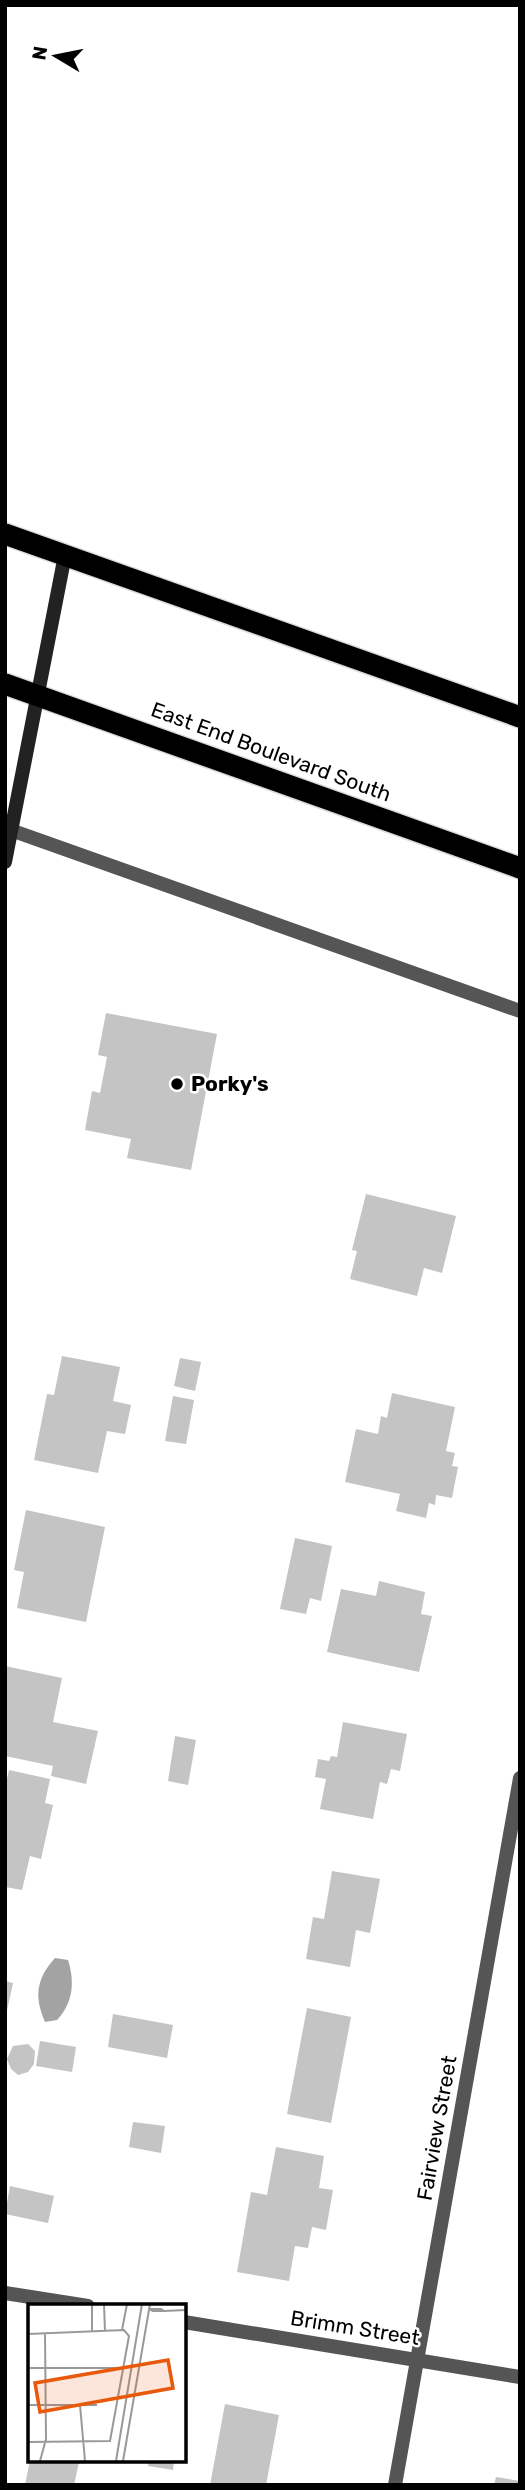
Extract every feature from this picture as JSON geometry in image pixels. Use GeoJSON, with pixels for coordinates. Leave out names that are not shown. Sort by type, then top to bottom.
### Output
{"type":"FeatureCollection","features":[{"type":"Feature","properties":{"kind":"highway"},"geometry":{"type":"LineString","coordinates":[[5,534],[520,717]]}},
{"type":"Feature","properties":{"kind":"highway","name":"East End Boulevard South"},"geometry":{"type":"LineString","coordinates":[[5,684],[520,867]]}},
{"type":"Feature","properties":{"kind":"street"},"geometry":{"type":"LineString","coordinates":[[5,862],[8,829],[65,555]]}},
{"type":"Feature","properties":{"kind":"street"},"geometry":{"type":"LineString","coordinates":[[8,829],[520,1011]]}},
{"type":"Feature","properties":{"kind":"street","name":"Fairview Street"},"geometry":{"type":"LineString","coordinates":[[395,2485],[520,1778]]}},
{"type":"Feature","properties":{"kind":"street"},"geometry":{"type":"LineString","coordinates":[[5,2293],[75,2304]]}},
{"type":"Feature","properties":{"kind":"street","name":"Brimm Street"},"geometry":{"type":"LineString","coordinates":[[186,2322],[520,2377]]}},
{"type":"Feature","properties":{"kind":"shaded area"},"geometry":{"type":"Polygon","coordinates":[[[55,1958],[68,1960],[71,1992],[66,2007],[57,2020],[45,2022],[39,2004],[39,1988],[44,1973],[55,1958]]]}},
{"type":"Feature","properties":{"kind":"building"},"geometry":{"type":"Polygon","coordinates":[[[106,1013],[217,1034],[191,1170],[127,1158],[131,1139],[85,1130],[92,1091],[100,1093],[107,1057],[98,1055],[106,1013]]]}},
{"type":"Feature","properties":{"kind":"building"},"geometry":{"type":"Polygon","coordinates":[[[366,1194],[456,1216],[442,1273],[424,1268],[417,1296],[350,1279],[357,1251],[352,1250],[366,1194]]]}},
{"type":"Feature","properties":{"kind":"building"},"geometry":{"type":"Polygon","coordinates":[[[62,1356],[120,1367],[113,1401],[131,1405],[125,1434],[107,1431],[98,1473],[34,1460],[47,1394],[54,1395],[62,1356]]]}},
{"type":"Feature","properties":{"kind":"building"},"geometry":{"type":"Polygon","coordinates":[[[180,1358],[201,1362],[195,1391],[174,1386],[180,1358]]]}},
{"type":"Feature","properties":{"kind":"building"},"geometry":{"type":"Polygon","coordinates":[[[392,1393],[455,1407],[446,1451],[455,1453],[452,1466],[458,1467],[452,1498],[436,1495],[435,1505],[429,1503],[426,1518],[396,1511],[400,1494],[345,1482],[356,1429],[378,1434],[381,1416],[387,1418],[392,1393]]]}},
{"type":"Feature","properties":{"kind":"building"},"geometry":{"type":"Polygon","coordinates":[[[173,1396],[194,1400],[186,1444],[165,1441],[173,1396]]]}},
{"type":"Feature","properties":{"kind":"building"},"geometry":{"type":"Polygon","coordinates":[[[26,1510],[105,1527],[86,1622],[17,1608],[24,1572],[14,1570],[26,1510]]]}},
{"type":"Feature","properties":{"kind":"building"},"geometry":{"type":"Polygon","coordinates":[[[295,1538],[332,1546],[321,1601],[310,1598],[306,1614],[280,1609],[295,1538]]]}},
{"type":"Feature","properties":{"kind":"building"},"geometry":{"type":"Polygon","coordinates":[[[379,1581],[425,1592],[421,1614],[432,1616],[419,1672],[327,1652],[341,1589],[376,1596],[379,1581]]]}},
{"type":"Feature","properties":{"kind":"building"},"geometry":{"type":"Polygon","coordinates":[[[5,1666],[62,1678],[53,1722],[98,1731],[86,1784],[51,1776],[53,1766],[5,1756],[5,1666]]]}},
{"type":"Feature","properties":{"kind":"building"},"geometry":{"type":"Polygon","coordinates":[[[343,1722],[407,1734],[400,1771],[391,1769],[387,1784],[380,1782],[373,1819],[320,1809],[326,1779],[315,1777],[318,1759],[329,1761],[331,1756],[337,1757],[343,1722]]]}},
{"type":"Feature","properties":{"kind":"building"},"geometry":{"type":"Polygon","coordinates":[[[175,1736],[196,1740],[188,1785],[168,1781],[175,1736]]]}},
{"type":"Feature","properties":{"kind":"building"},"geometry":{"type":"Polygon","coordinates":[[[9,1770],[50,1779],[45,1803],[53,1805],[41,1859],[30,1856],[22,1890],[5,1887],[5,1788],[9,1770]]]}},
{"type":"Feature","properties":{"kind":"building"},"geometry":{"type":"Polygon","coordinates":[[[332,1871],[380,1879],[370,1933],[356,1930],[350,1967],[306,1959],[313,1917],[324,1919],[332,1871]]]}},
{"type":"Feature","properties":{"kind":"building"},"geometry":{"type":"Polygon","coordinates":[[[5,1981],[13,1983],[6,2015],[5,2015],[5,1981]]]}},
{"type":"Feature","properties":{"kind":"building"},"geometry":{"type":"Polygon","coordinates":[[[307,2008],[351,2017],[331,2123],[287,2114],[307,2008]]]}},
{"type":"Feature","properties":{"kind":"building"},"geometry":{"type":"Polygon","coordinates":[[[113,2014],[173,2025],[167,2058],[108,2047],[113,2014]]]}},
{"type":"Feature","properties":{"kind":"building"},"geometry":{"type":"Polygon","coordinates":[[[40,2041],[76,2047],[72,2072],[36,2066],[40,2041]]]}},
{"type":"Feature","properties":{"kind":"building"},"geometry":{"type":"Polygon","coordinates":[[[28,2044],[35,2051],[34,2064],[28,2072],[18,2075],[11,2069],[7,2059],[13,2046],[28,2044]]]}},
{"type":"Feature","properties":{"kind":"building"},"geometry":{"type":"Polygon","coordinates":[[[133,2122],[165,2126],[161,2153],[129,2147],[133,2122]]]}},
{"type":"Feature","properties":{"kind":"building"},"geometry":{"type":"Polygon","coordinates":[[[276,2147],[324,2156],[319,2188],[333,2190],[326,2230],[312,2227],[308,2248],[295,2246],[289,2281],[237,2272],[251,2192],[267,2195],[276,2147]]]}},
{"type":"Feature","properties":{"kind":"building"},"geometry":{"type":"Polygon","coordinates":[[[10,2186],[54,2196],[48,2223],[5,2214],[10,2186]]]}},
{"type":"Feature","properties":{"kind":"building"},"geometry":{"type":"Polygon","coordinates":[[[225,2404],[279,2415],[266,2485],[210,2485],[225,2404]]]}},
{"type":"Feature","properties":{"kind":"building"},"geometry":{"type":"Polygon","coordinates":[[[30,2462],[79,2462],[74,2485],[25,2485],[30,2462]]]}},
{"type":"Feature","properties":{"kind":"building"},"geometry":{"type":"Polygon","coordinates":[[[149,2462],[174,2462],[173,2470],[148,2466],[149,2462]]]}},
{"type":"Feature","properties":{"kind":"building"},"geometry":{"type":"Polygon","coordinates":[[[496,2477],[520,2481],[520,2485],[494,2485],[496,2477]]]}},
{"type":"Feature","properties":{"kind":"place","name":"Porky's"},"geometry":{"type":"Point","coordinates":[177,1084]}}]}
